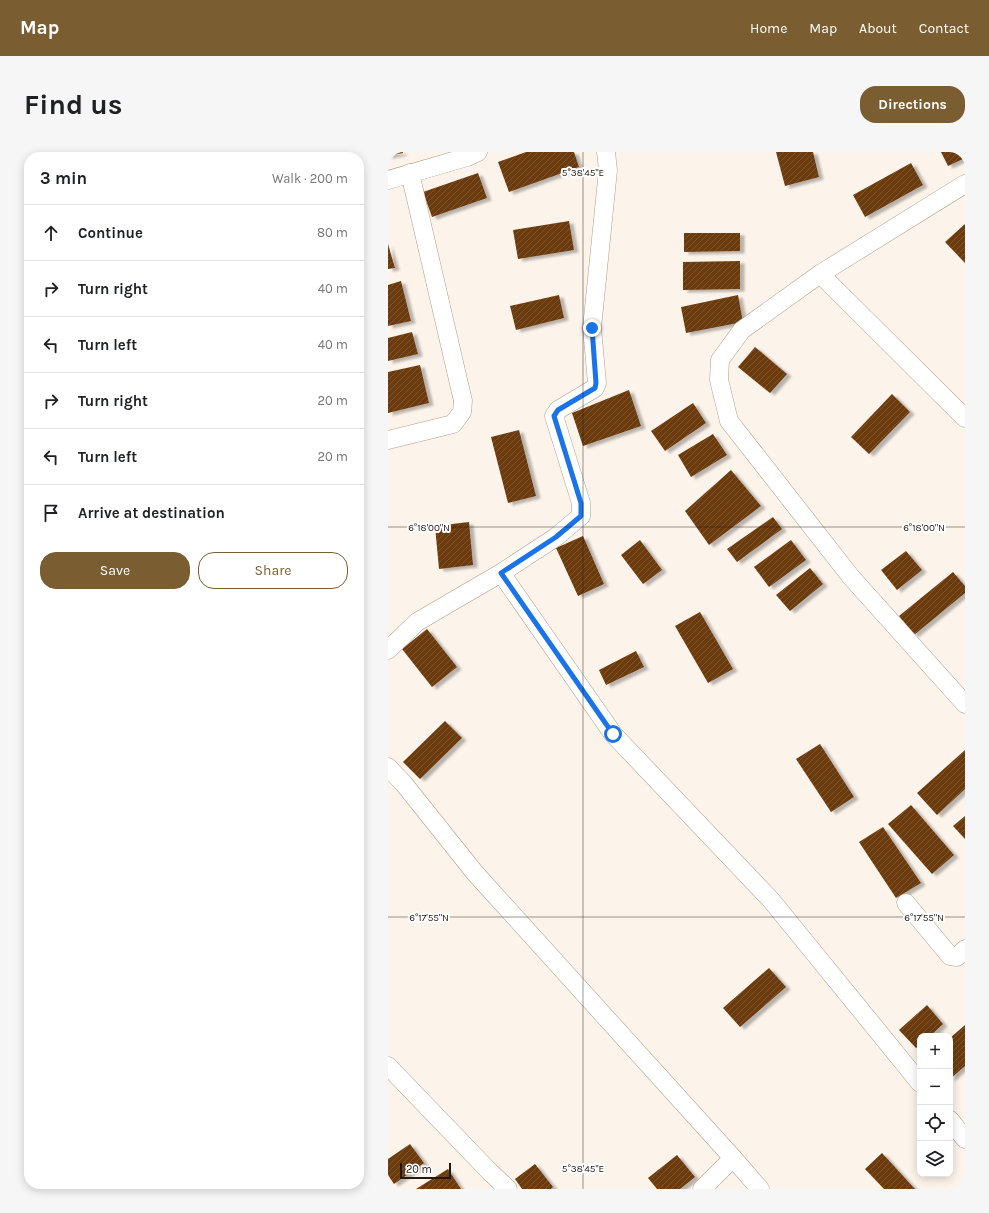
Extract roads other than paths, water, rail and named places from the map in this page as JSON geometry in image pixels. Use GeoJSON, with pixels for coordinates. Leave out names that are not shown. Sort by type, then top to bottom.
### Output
{"type":"FeatureCollection","features":[{"type":"Feature","properties":{"kind":"street"},"geometry":{"type":"LineString","coordinates":[[388,180],[467,157],[478,152]]}},
{"type":"Feature","properties":{"kind":"street"},"geometry":{"type":"LineString","coordinates":[[388,650],[417,622],[501,573],[556,537],[581,516],[581,503],[554,416],[558,410],[595,388],[596,383],[592,328],[608,170],[606,152]]}},
{"type":"Feature","properties":{"kind":"street"},"geometry":{"type":"LineString","coordinates":[[388,440],[453,424],[462,412],[463,401],[410,173]]}},
{"type":"Feature","properties":{"kind":"street"},"geometry":{"type":"LineString","coordinates":[[965,184],[820,274],[742,330],[720,360],[719,380],[729,421],[850,577],[965,704]]}},
{"type":"Feature","properties":{"kind":"street"},"geometry":{"type":"LineString","coordinates":[[820,274],[965,418]]}},
{"type":"Feature","properties":{"kind":"street"},"geometry":{"type":"LineString","coordinates":[[501,573],[613,734],[771,900],[917,1079]]}},
{"type":"Feature","properties":{"kind":"street"},"geometry":{"type":"LineString","coordinates":[[388,767],[404,784],[475,873],[760,1189]]}},
{"type":"Feature","properties":{"kind":"street"},"geometry":{"type":"LineString","coordinates":[[906,903],[950,956],[957,957],[965,949]]}},
{"type":"Feature","properties":{"kind":"street"},"geometry":{"type":"LineString","coordinates":[[388,1066],[508,1189]]}},
{"type":"Feature","properties":{"kind":"street"},"geometry":{"type":"LineString","coordinates":[[953,1124],[965,1138]]}},
{"type":"Feature","properties":{"kind":"street"},"geometry":{"type":"LineString","coordinates":[[702,1189],[733,1158]]}}]}
